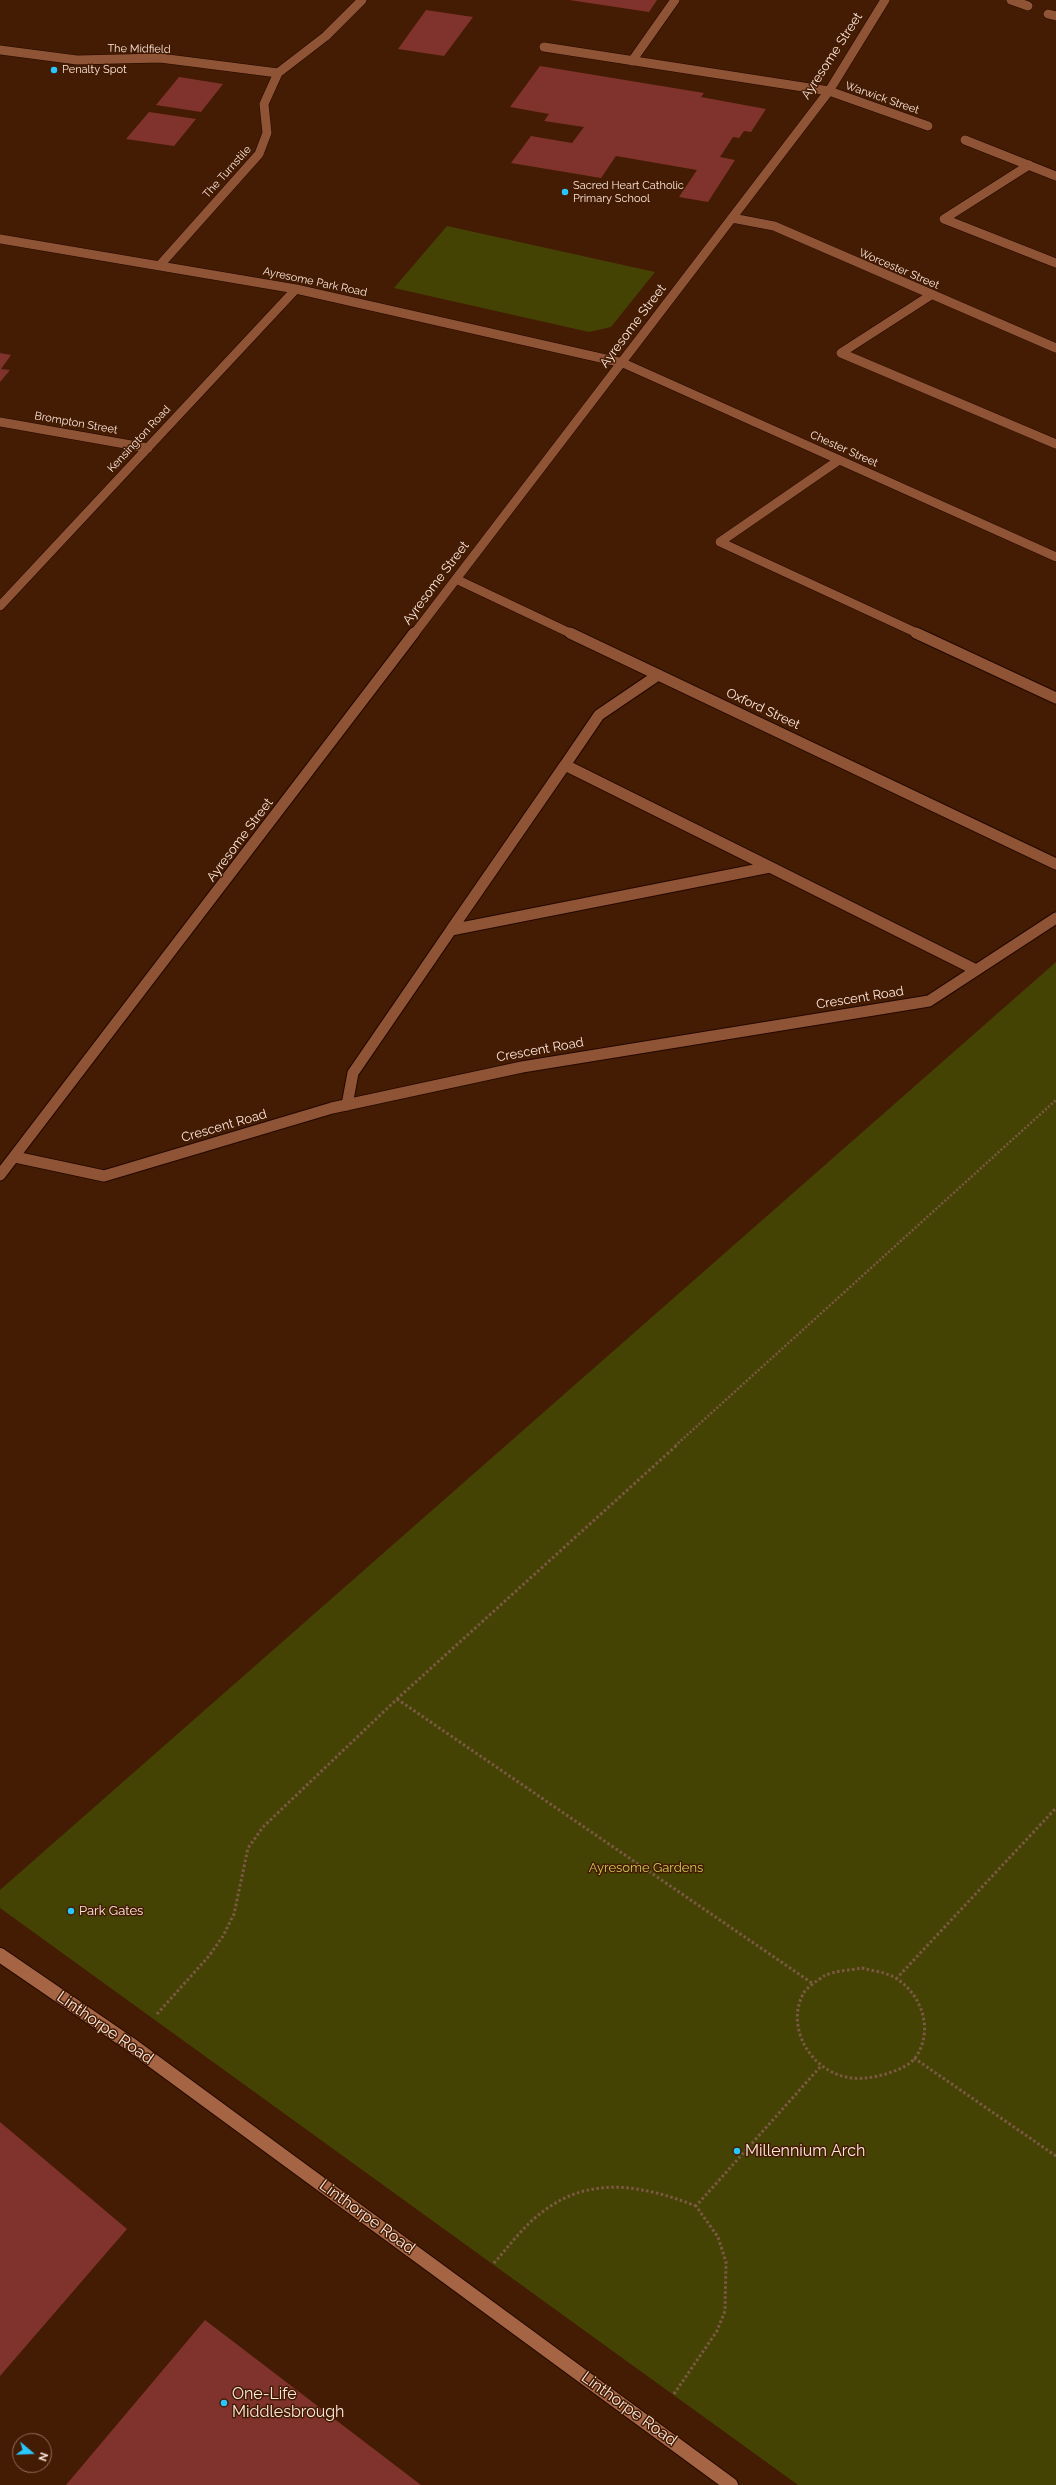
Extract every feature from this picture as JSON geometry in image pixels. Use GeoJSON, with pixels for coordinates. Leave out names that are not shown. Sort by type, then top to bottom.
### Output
{"type":"FeatureCollection","features":[{"type":"Feature","properties":{"kind":"main road","name":"Linthorpe Road"},"geometry":{"type":"LineString","coordinates":[[0,1955],[130,2044],[653,2426],[731,2485]]}},
{"type":"Feature","properties":{"kind":"street","name":"The Turnstile"},"geometry":{"type":"LineString","coordinates":[[160,264],[259,154],[267,133],[264,104],[278,73],[326,36],[362,0]]}},
{"type":"Feature","properties":{"kind":"street"},"geometry":{"type":"LineString","coordinates":[[632,60],[675,0]]}},
{"type":"Feature","properties":{"kind":"street","name":"Ayresome Street"},"geometry":{"type":"LineString","coordinates":[[0,1175],[458,580],[829,91],[885,0]]}},
{"type":"Feature","properties":{"kind":"street"},"geometry":{"type":"LineString","coordinates":[[1011,0],[1024,3]]}},
{"type":"Feature","properties":{"kind":"street","name":"Warwick Street"},"geometry":{"type":"LineString","coordinates":[[544,47],[829,91],[928,126]]}},
{"type":"Feature","properties":{"kind":"street","name":"The Midfield"},"geometry":{"type":"LineString","coordinates":[[0,50],[77,60],[160,58],[278,73]]}},
{"type":"Feature","properties":{"kind":"street"},"geometry":{"type":"LineString","coordinates":[[965,140],[1056,176]]}},
{"type":"Feature","properties":{"kind":"street"},"geometry":{"type":"LineString","coordinates":[[1029,165],[944,219],[1056,263]]}},
{"type":"Feature","properties":{"kind":"street","name":"Worcester Street"},"geometry":{"type":"LineString","coordinates":[[732,218],[774,226],[1056,348]]}},
{"type":"Feature","properties":{"kind":"street","name":"Ayresome Park Road"},"geometry":{"type":"LineString","coordinates":[[0,239],[160,264],[296,290],[623,363]]}},
{"type":"Feature","properties":{"kind":"street","name":"Kensington Road"},"geometry":{"type":"LineString","coordinates":[[0,606],[296,290]]}},
{"type":"Feature","properties":{"kind":"street"},"geometry":{"type":"LineString","coordinates":[[931,295],[841,353],[1056,444]]}},
{"type":"Feature","properties":{"kind":"street","name":"Chester Street"},"geometry":{"type":"LineString","coordinates":[[623,363],[1056,557]]}},
{"type":"Feature","properties":{"kind":"street","name":"Brompton Street"},"geometry":{"type":"LineString","coordinates":[[0,422],[148,448]]}},
{"type":"Feature","properties":{"kind":"street"},"geometry":{"type":"LineString","coordinates":[[839,460],[720,542],[1056,698]]}},
{"type":"Feature","properties":{"kind":"street","name":"Oxford Street"},"geometry":{"type":"LineString","coordinates":[[458,580],[1056,864]]}},
{"type":"Feature","properties":{"kind":"street"},"geometry":{"type":"LineString","coordinates":[[347,1104],[353,1073],[599,715],[658,675]]}},
{"type":"Feature","properties":{"kind":"street"},"geometry":{"type":"LineString","coordinates":[[565,765],[976,970]]}},
{"type":"Feature","properties":{"kind":"street"},"geometry":{"type":"LineString","coordinates":[[451,930],[771,867]]}},
{"type":"Feature","properties":{"kind":"street","name":"Crescent Road"},"geometry":{"type":"LineString","coordinates":[[15,1157],[104,1176],[347,1104],[522,1067],[929,1001],[1056,918]]}},
{"type":"Feature","properties":{"kind":"path"},"geometry":{"type":"LineString","coordinates":[[130,2044],[209,1956],[224,1936],[234,1914],[248,1848],[263,1827],[397,1698],[1056,1100]]}},
{"type":"Feature","properties":{"kind":"path"},"geometry":{"type":"LineString","coordinates":[[397,1698],[812,1983]]}},
{"type":"Feature","properties":{"kind":"path"},"geometry":{"type":"LineString","coordinates":[[896,1979],[1056,1808]]}},
{"type":"Feature","properties":{"kind":"path"},"geometry":{"type":"LineString","coordinates":[[862,1968],[896,1979],[909,1989],[919,2002],[925,2016],[926,2031],[923,2046],[914,2058],[903,2068],[888,2076],[870,2079],[853,2078],[836,2074],[821,2066],[809,2056],[796,2031],[798,2005],[812,1983],[827,1974],[844,1969],[862,1968]]}},
{"type":"Feature","properties":{"kind":"path"},"geometry":{"type":"LineString","coordinates":[[914,2058],[1056,2156]]}},
{"type":"Feature","properties":{"kind":"path"},"geometry":{"type":"LineString","coordinates":[[696,2206],[821,2066]]}},
{"type":"Feature","properties":{"kind":"path"},"geometry":{"type":"LineString","coordinates":[[466,2290],[545,2210],[577,2193],[610,2186],[644,2188],[696,2206],[718,2236],[726,2262],[725,2311],[717,2331],[653,2426]]}},
{"type":"Feature","properties":{"kind":"green space"},"geometry":{"type":"Polygon","coordinates":[[[447,226],[655,272],[611,327],[589,332],[394,288],[447,226]]]}},
{"type":"Feature","properties":{"kind":"green space","name":"Ayresome Gardens"},"geometry":{"type":"Polygon","coordinates":[[[1056,962],[1056,2485],[798,2485],[0,1908],[0,1890],[1056,962]]]}},
{"type":"Feature","properties":{"kind":"building"},"geometry":{"type":"Polygon","coordinates":[[[569,0],[657,0],[649,12],[569,0]]]}},
{"type":"Feature","properties":{"kind":"building"},"geometry":{"type":"Polygon","coordinates":[[[426,10],[473,17],[444,56],[398,49],[426,10]]]}},
{"type":"Feature","properties":{"kind":"building"},"geometry":{"type":"Polygon","coordinates":[[[540,66],[704,93],[701,97],[766,109],[751,132],[744,131],[739,138],[733,137],[720,157],[735,160],[708,202],[679,197],[697,170],[616,156],[601,178],[511,163],[531,136],[572,143],[584,127],[544,121],[549,114],[510,107],[540,66]]]}},
{"type":"Feature","properties":{"kind":"building"},"geometry":{"type":"Polygon","coordinates":[[[179,77],[223,84],[201,112],[156,105],[179,77]]]}},
{"type":"Feature","properties":{"kind":"building"},"geometry":{"type":"Polygon","coordinates":[[[149,112],[196,119],[174,146],[126,139],[149,112]]]}},
{"type":"Feature","properties":{"kind":"building"},"geometry":{"type":"Polygon","coordinates":[[[0,353],[11,355],[1,369],[10,370],[0,382],[0,353]]]}},
{"type":"Feature","properties":{"kind":"building"},"geometry":{"type":"Polygon","coordinates":[[[0,2122],[127,2229],[0,2376],[0,2122]]]}},
{"type":"Feature","properties":{"kind":"building","name":"One-Life Middlesbrough"},"geometry":{"type":"Polygon","coordinates":[[[205,2320],[421,2485],[66,2485],[205,2320]]]}},
{"type":"Feature","properties":{"kind":"place","name":"Penalty Spot"},"geometry":{"type":"Point","coordinates":[54,70]}},
{"type":"Feature","properties":{"kind":"place","name":"Sacred Heart Catholic Primary School"},"geometry":{"type":"Point","coordinates":[565,192]}},
{"type":"Feature","properties":{"kind":"place","name":"Park Gates"},"geometry":{"type":"Point","coordinates":[71,1911]}},
{"type":"Feature","properties":{"kind":"place","name":"Millennium Arch"},"geometry":{"type":"Point","coordinates":[737,2151]}},
{"type":"Feature","properties":{"kind":"place","name":"One-Life Middlesbrough"},"geometry":{"type":"Point","coordinates":[224,2403]}}]}
